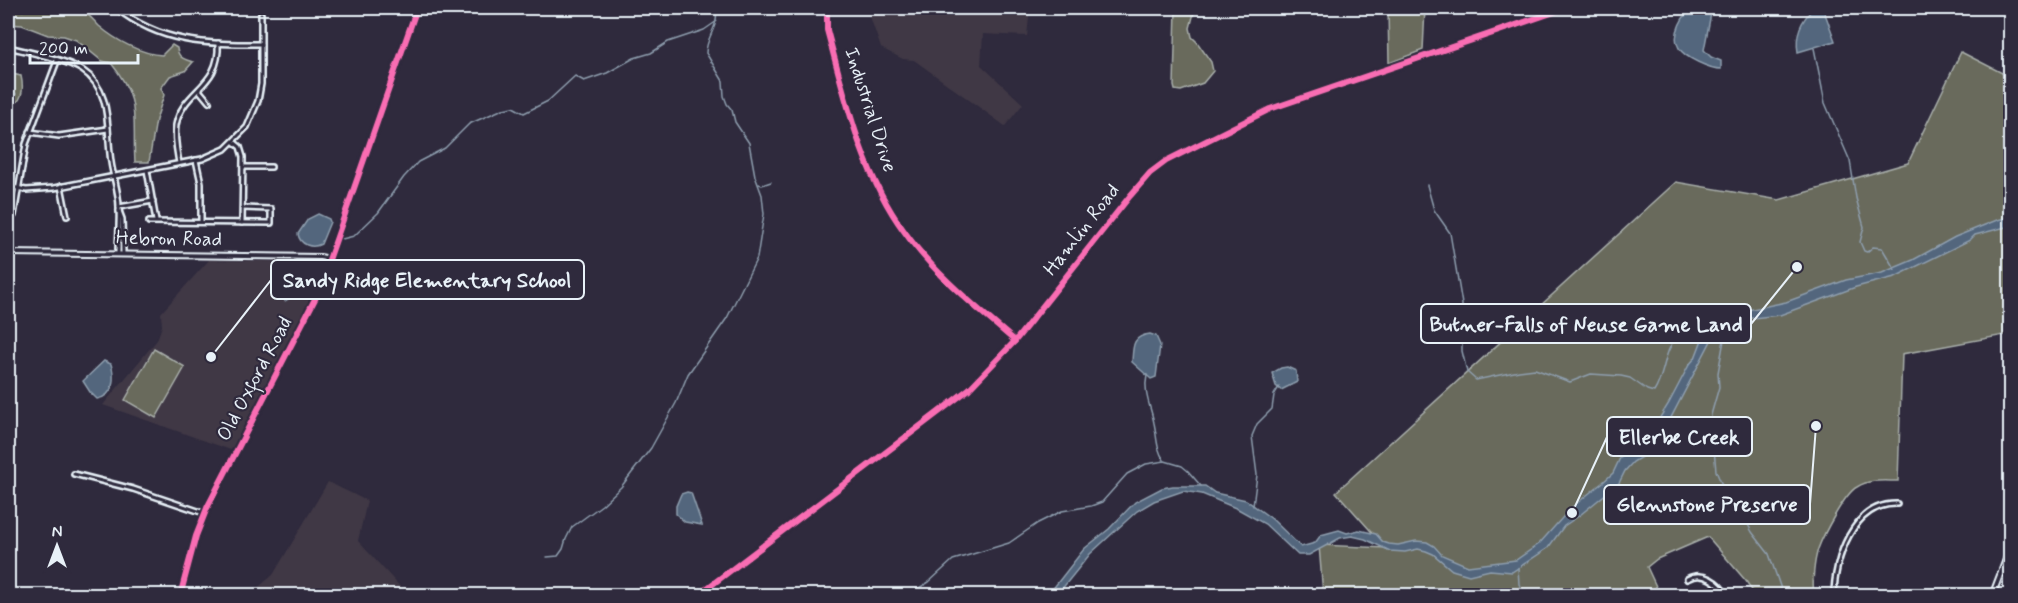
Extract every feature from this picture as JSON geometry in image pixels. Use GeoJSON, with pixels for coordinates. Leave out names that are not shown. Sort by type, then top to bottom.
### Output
{"type":"FeatureCollection","features":[{"type":"Feature","properties":{"kind":"street"},"geometry":{"type":"LineString","coordinates":[[116,8],[137,22],[166,35],[195,42],[261,44]]}},
{"type":"Feature","properties":{"kind":"street","name":"Old Oxford Road"},"geometry":{"type":"LineString","coordinates":[[180,596],[204,513],[308,315],[330,259],[417,8]]}},
{"type":"Feature","properties":{"kind":"street","name":"Hamlin Road"},"geometry":{"type":"LineString","coordinates":[[697,596],[949,405],[989,369],[1015,341],[1130,195],[1150,173],[1166,161],[1281,104],[1566,8]]}},
{"type":"Feature","properties":{"kind":"street"},"geometry":{"type":"LineString","coordinates":[[8,186],[33,190],[179,164],[213,155],[234,141],[247,127],[261,89],[261,14]]}},
{"type":"Feature","properties":{"kind":"street","name":"Industrial Drive"},"geometry":{"type":"LineString","coordinates":[[827,15],[827,30],[861,150],[896,221],[941,274],[1015,341]]}},
{"type":"Feature","properties":{"kind":"street"},"geometry":{"type":"LineString","coordinates":[[179,164],[175,140],[176,125],[184,106],[211,76],[217,64],[218,43]]}},
{"type":"Feature","properties":{"kind":"street"},"geometry":{"type":"LineString","coordinates":[[8,47],[80,68],[97,85],[106,106],[114,176],[122,219],[121,253]]}},
{"type":"Feature","properties":{"kind":"street"},"geometry":{"type":"LineString","coordinates":[[14,215],[24,153],[57,60]]}},
{"type":"Feature","properties":{"kind":"street"},"geometry":{"type":"LineString","coordinates":[[198,90],[209,102]]}},
{"type":"Feature","properties":{"kind":"street"},"geometry":{"type":"LineString","coordinates":[[30,132],[59,136],[108,129]]}},
{"type":"Feature","properties":{"kind":"street"},"geometry":{"type":"LineString","coordinates":[[234,141],[242,150],[242,222]]}},
{"type":"Feature","properties":{"kind":"street"},"geometry":{"type":"LineString","coordinates":[[196,160],[201,183],[201,222]]}},
{"type":"Feature","properties":{"kind":"street"},"geometry":{"type":"LineString","coordinates":[[243,167],[271,167]]}},
{"type":"Feature","properties":{"kind":"street"},"geometry":{"type":"LineString","coordinates":[[147,170],[156,222]]}},
{"type":"Feature","properties":{"kind":"street"},"geometry":{"type":"LineString","coordinates":[[61,186],[67,216]]}},
{"type":"Feature","properties":{"kind":"street"},"geometry":{"type":"LineString","coordinates":[[119,209],[153,201]]}},
{"type":"Feature","properties":{"kind":"street"},"geometry":{"type":"LineString","coordinates":[[149,222],[271,223],[271,209],[243,208]]}},
{"type":"Feature","properties":{"kind":"street","name":"Hebron Road"},"geometry":{"type":"LineString","coordinates":[[8,253],[121,253],[330,259]]}},
{"type":"Feature","properties":{"kind":"street"},"geometry":{"type":"LineString","coordinates":[[74,474],[140,491],[204,513]]}},
{"type":"Feature","properties":{"kind":"street"},"geometry":{"type":"LineString","coordinates":[[1834,596],[1839,562],[1856,525],[1872,509],[1896,504]]}},
{"type":"Feature","properties":{"kind":"street"},"geometry":{"type":"LineString","coordinates":[[1992,596],[2010,549]]}},
{"type":"Feature","properties":{"kind":"street"},"geometry":{"type":"LineString","coordinates":[[2001,573],[2010,574]]}},
{"type":"Feature","properties":{"kind":"street"},"geometry":{"type":"LineString","coordinates":[[1687,579],[1696,575],[1710,579],[1718,584],[1727,596]]}},
{"type":"Feature","properties":{"kind":"shaded area"},"geometry":{"type":"Polygon","coordinates":[[[867,8],[1030,8],[1027,36],[983,34],[981,65],[1023,104],[1005,126],[914,60],[903,59],[881,48],[867,8]]]}},
{"type":"Feature","properties":{"kind":"shaded area"},"geometry":{"type":"Polygon","coordinates":[[[209,260],[316,262],[321,264],[307,305],[231,450],[103,405],[157,340],[162,326],[161,313],[209,260]]]}},
{"type":"Feature","properties":{"kind":"shaded area"},"geometry":{"type":"Polygon","coordinates":[[[328,482],[367,501],[358,541],[405,595],[253,595],[255,590],[273,575],[328,482]]]}},
{"type":"Feature","properties":{"kind":"green space"},"geometry":{"type":"Polygon","coordinates":[[[8,8],[33,8],[45,11],[76,9],[87,14],[120,41],[146,52],[162,55],[172,45],[177,48],[182,58],[193,62],[185,71],[170,76],[161,88],[164,95],[156,120],[149,162],[135,162],[134,110],[127,88],[111,63],[102,61],[76,40],[64,36],[48,35],[22,25],[8,24],[8,8]]]}},
{"type":"Feature","properties":{"kind":"green space"},"geometry":{"type":"Polygon","coordinates":[[[1176,8],[1195,9],[1190,28],[1192,37],[1211,62],[1213,71],[1203,83],[1181,91],[1175,90],[1174,86],[1176,8]]]}},
{"type":"Feature","properties":{"kind":"green space"},"geometry":{"type":"Polygon","coordinates":[[[1388,8],[1425,8],[1423,50],[1389,63],[1388,8]]]}},
{"type":"Feature","properties":{"kind":"green space"},"geometry":{"type":"Polygon","coordinates":[[[1961,52],[2010,77],[2010,334],[1902,354],[1898,481],[1867,483],[1857,487],[1847,497],[1829,525],[1818,549],[1815,560],[1814,595],[1755,595],[1746,581],[1708,537],[1657,559],[1647,567],[1660,595],[1323,595],[1319,545],[1386,548],[1336,492],[1676,182],[1779,200],[1908,163],[1961,52]]]}},
{"type":"Feature","properties":{"kind":"green space"},"geometry":{"type":"Polygon","coordinates":[[[8,73],[21,76],[22,86],[17,102],[8,106],[8,73]]]}},
{"type":"Feature","properties":{"kind":"green space"},"geometry":{"type":"Polygon","coordinates":[[[154,349],[185,367],[156,418],[125,400],[154,349]]]}},
{"type":"Feature","properties":{"kind":"water"},"geometry":{"type":"Polygon","coordinates":[[[1696,8],[1712,8],[1704,50],[1711,57],[1721,61],[1721,69],[1692,59],[1679,48],[1677,31],[1687,14],[1696,8]]]}},
{"type":"Feature","properties":{"kind":"water"},"geometry":{"type":"Polygon","coordinates":[[[1814,8],[1823,8],[1835,41],[1798,52],[1797,40],[1800,28],[1814,8]]]}},
{"type":"Feature","properties":{"kind":"water"},"geometry":{"type":"Polygon","coordinates":[[[318,214],[329,219],[330,222],[321,244],[307,245],[301,241],[298,234],[308,219],[318,214]]]}},
{"type":"Feature","properties":{"kind":"water"},"geometry":{"type":"Polygon","coordinates":[[[2010,217],[2010,226],[1975,235],[1970,240],[1895,277],[1856,287],[1780,315],[1744,319],[1719,333],[1711,341],[1665,429],[1648,453],[1633,462],[1619,483],[1564,526],[1548,548],[1512,572],[1490,570],[1469,575],[1452,570],[1426,551],[1418,549],[1405,552],[1390,551],[1365,539],[1352,536],[1340,538],[1309,555],[1298,555],[1265,524],[1238,509],[1202,494],[1183,491],[1154,501],[1137,511],[1090,554],[1057,595],[1048,595],[1084,549],[1109,529],[1135,502],[1162,488],[1173,486],[1205,486],[1215,493],[1246,500],[1272,519],[1301,547],[1315,543],[1321,535],[1339,530],[1347,533],[1359,530],[1376,534],[1383,542],[1389,544],[1427,542],[1442,555],[1468,566],[1516,560],[1539,544],[1571,508],[1613,473],[1620,458],[1643,445],[1695,358],[1705,332],[1718,320],[1743,311],[1786,302],[1846,280],[1882,273],[1913,260],[1955,237],[2010,217]]]}},
{"type":"Feature","properties":{"kind":"water"},"geometry":{"type":"Polygon","coordinates":[[[298,278],[299,281],[293,296],[285,301],[285,281],[298,278]]]}},
{"type":"Feature","properties":{"kind":"water"},"geometry":{"type":"Polygon","coordinates":[[[1150,334],[1156,336],[1160,345],[1156,377],[1151,379],[1132,362],[1135,343],[1140,337],[1150,334]]]}},
{"type":"Feature","properties":{"kind":"water"},"geometry":{"type":"Polygon","coordinates":[[[104,361],[111,364],[112,385],[107,394],[97,399],[83,381],[104,361]]]}},
{"type":"Feature","properties":{"kind":"water"},"geometry":{"type":"Polygon","coordinates":[[[1287,367],[1296,371],[1297,382],[1281,390],[1276,386],[1272,373],[1287,367]]]}},
{"type":"Feature","properties":{"kind":"water"},"geometry":{"type":"Polygon","coordinates":[[[691,493],[702,525],[685,522],[676,514],[676,506],[681,494],[691,493]]]}},
{"type":"Feature","properties":{"kind":"waterway"},"geometry":{"type":"LineString","coordinates":[[15,8],[23,11]]}},
{"type":"Feature","properties":{"kind":"waterway"},"geometry":{"type":"LineString","coordinates":[[547,557],[558,556],[572,527],[602,505],[621,487],[651,448],[676,403],[688,374],[727,318],[757,258],[764,214],[762,195],[755,176],[749,143],[735,122],[732,110],[724,96],[723,81],[706,53],[715,25],[715,8]]}},
{"type":"Feature","properties":{"kind":"waterway"},"geometry":{"type":"LineString","coordinates":[[342,239],[354,236],[378,213],[418,162],[445,148],[469,124],[503,109],[513,107],[524,113],[548,101],[575,76],[584,81],[607,73],[634,58],[651,53],[668,42],[704,30],[717,21]]}},
{"type":"Feature","properties":{"kind":"waterway"},"geometry":{"type":"LineString","coordinates":[[1814,48],[1825,103],[1850,161],[1856,198],[1864,227],[1860,242],[1864,251],[1867,252],[1873,247],[1882,248],[1895,270]]}},
{"type":"Feature","properties":{"kind":"waterway"},"geometry":{"type":"LineString","coordinates":[[8,88],[16,94]]}},
{"type":"Feature","properties":{"kind":"waterway"},"geometry":{"type":"LineString","coordinates":[[759,184],[771,182]]}},
{"type":"Feature","properties":{"kind":"waterway"},"geometry":{"type":"LineString","coordinates":[[1427,185],[1434,210],[1450,233],[1462,304],[1462,351],[1467,372],[1476,380],[1535,369],[1570,382],[1591,374],[1621,376],[1630,378],[1654,392],[1674,340],[1682,333],[1708,330]]}},
{"type":"Feature","properties":{"kind":"waterway"},"geometry":{"type":"LineString","coordinates":[[1726,329],[1718,373],[1719,387],[1711,415],[1716,471],[1722,485],[1735,501],[1752,532],[1769,554],[1782,592]]}},
{"type":"Feature","properties":{"kind":"waterway"},"geometry":{"type":"LineString","coordinates":[[1147,375],[1147,394],[1158,447],[1164,460]]}},
{"type":"Feature","properties":{"kind":"waterway"},"geometry":{"type":"LineString","coordinates":[[1253,506],[1257,475],[1252,436],[1257,424],[1272,409],[1274,395],[1279,387]]}},
{"type":"Feature","properties":{"kind":"waterway"},"geometry":{"type":"LineString","coordinates":[[862,596],[914,591],[929,582],[953,560],[1009,543],[1038,523],[1062,511],[1102,502],[1127,474],[1146,464],[1165,461],[1182,466],[1201,486]]}},
{"type":"Feature","properties":{"kind":"waterway"},"geometry":{"type":"LineString","coordinates":[[1518,568],[1519,584],[1524,596]]}},
{"type":"Feature","properties":{"kind":"cycle path"},"geometry":{"type":"LineString","coordinates":[[180,596],[196,536],[207,508],[316,297],[417,8]]}},
{"type":"Feature","properties":{"kind":"cycle path"},"geometry":{"type":"LineString","coordinates":[[697,596],[969,389],[1015,341],[1130,196],[1150,173],[1166,161],[1270,109],[1566,8]]}},
{"type":"Feature","properties":{"kind":"cycle path"},"geometry":{"type":"LineString","coordinates":[[827,15],[827,30],[856,135],[876,185],[889,208],[929,262],[1015,341]]}},
{"type":"Feature","properties":{"kind":"place","name":"Butner-Falls of Neuse Game Land"},"geometry":{"type":"Point","coordinates":[1797,267]}},
{"type":"Feature","properties":{"kind":"place","name":"Sandy Ridge Elementary School"},"geometry":{"type":"Point","coordinates":[211,357]}},
{"type":"Feature","properties":{"kind":"place","name":"Glennstone Preserve"},"geometry":{"type":"Point","coordinates":[1816,426]}},
{"type":"Feature","properties":{"kind":"place","name":"Ellerbe Creek"},"geometry":{"type":"Point","coordinates":[1572,513]}}]}
